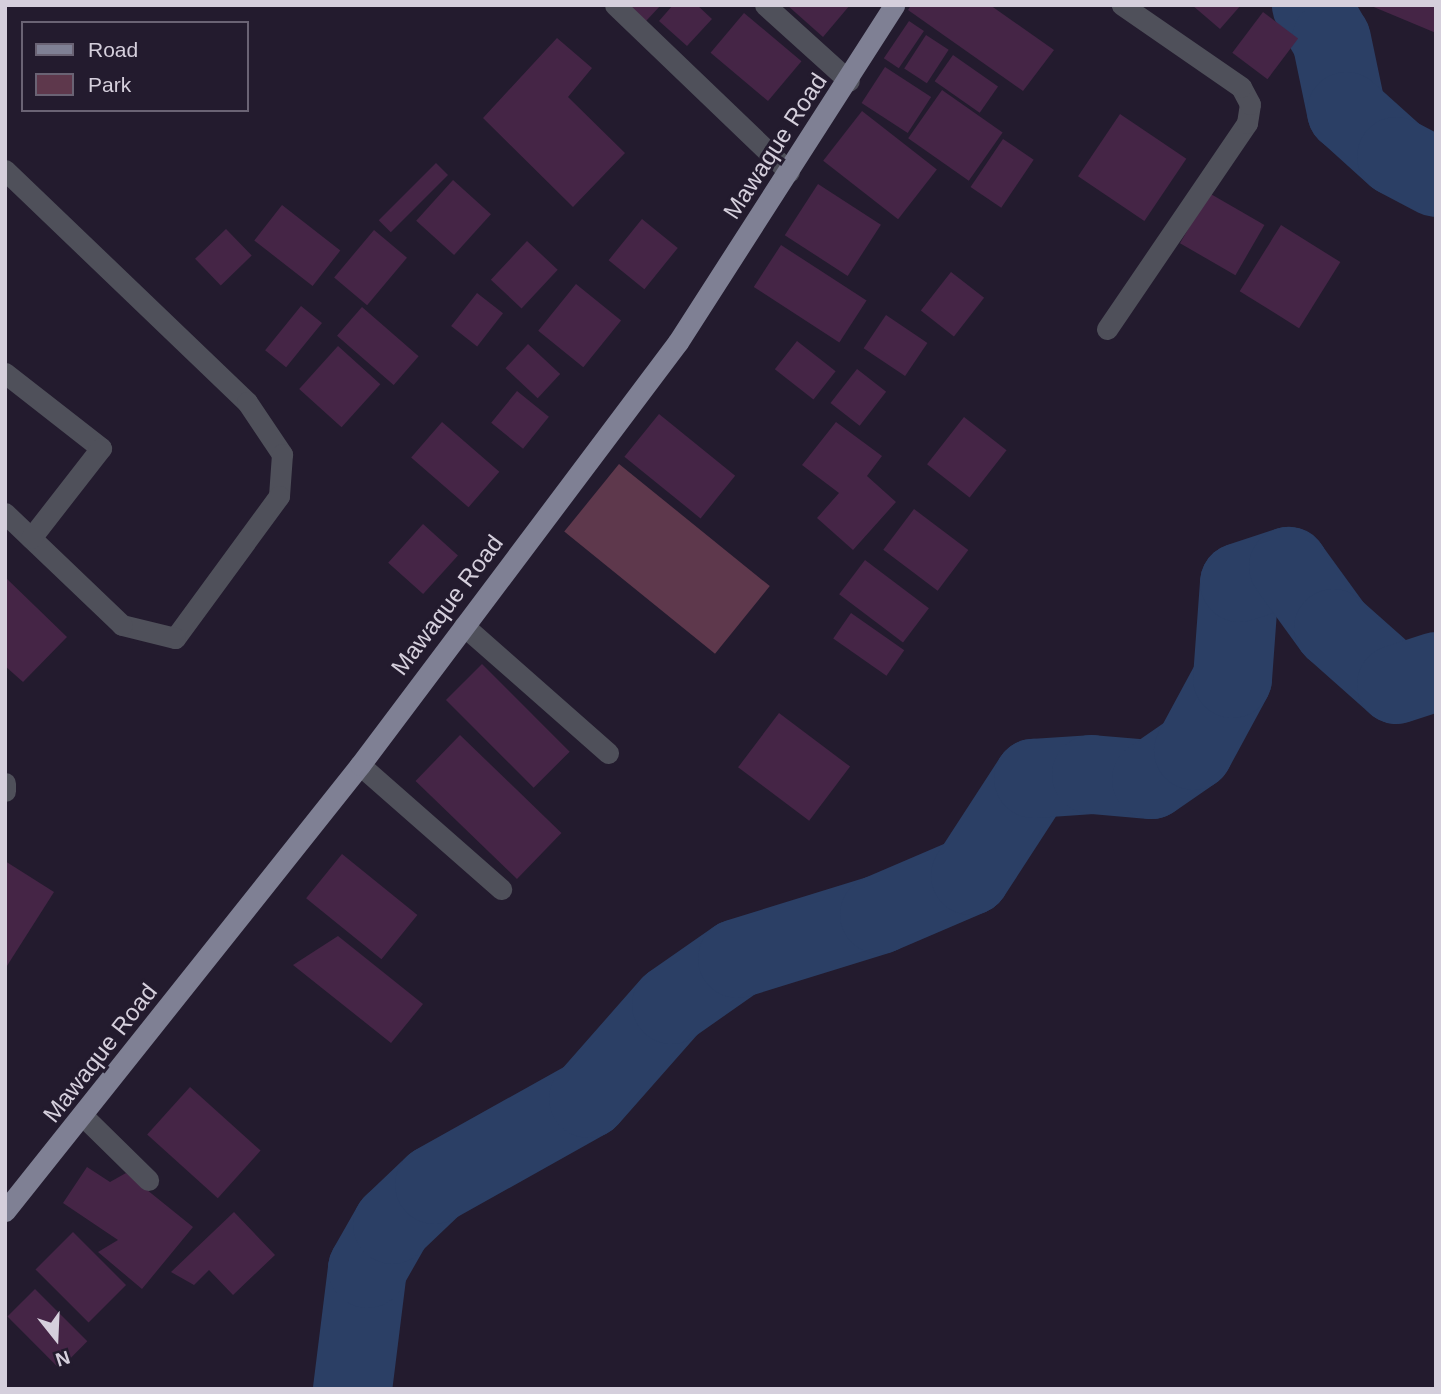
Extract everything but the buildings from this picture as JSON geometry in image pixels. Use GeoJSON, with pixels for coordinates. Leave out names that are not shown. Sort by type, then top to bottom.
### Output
{"type":"FeatureCollection","features":[{"type":"Feature","properties":{"kind":"main road","name":"Mawaque Road"},"geometry":{"type":"LineString","coordinates":[[5,1211],[84,1117],[360,765],[678,342],[849,81],[894,5]]}},
{"type":"Feature","properties":{"kind":"street"},"geometry":{"type":"LineString","coordinates":[[615,5],[789,172]]}},
{"type":"Feature","properties":{"kind":"street"},"geometry":{"type":"LineString","coordinates":[[765,5],[849,81]]}},
{"type":"Feature","properties":{"kind":"street"},"geometry":{"type":"LineString","coordinates":[[1107,329],[1247,122],[1250,104],[1241,87],[1122,5]]}},
{"type":"Feature","properties":{"kind":"street"},"geometry":{"type":"LineString","coordinates":[[5,170],[247,402],[282,454],[279,496],[175,638],[122,625],[5,513]]}},
{"type":"Feature","properties":{"kind":"street"},"geometry":{"type":"LineString","coordinates":[[5,373],[101,448],[31,538]]}},
{"type":"Feature","properties":{"kind":"street"},"geometry":{"type":"LineString","coordinates":[[464,626],[608,753]]}},
{"type":"Feature","properties":{"kind":"street"},"geometry":{"type":"LineString","coordinates":[[360,765],[501,890]]}},
{"type":"Feature","properties":{"kind":"street"},"geometry":{"type":"LineString","coordinates":[[5,783],[5,791]]}},
{"type":"Feature","properties":{"kind":"street"},"geometry":{"type":"LineString","coordinates":[[84,1117],[148,1180]]}},
{"type":"Feature","properties":{"kind":"green space"},"geometry":{"type":"Polygon","coordinates":[[[619,464],[770,586],[715,654],[564,532],[619,464]]]}},
{"type":"Feature","properties":{"kind":"waterway"},"geometry":{"type":"LineString","coordinates":[[1311,5],[1331,39],[1346,111],[1396,156],[1436,177]]}},
{"type":"Feature","properties":{"kind":"waterway"},"geometry":{"type":"LineString","coordinates":[[352,1389],[367,1268],[392,1224],[434,1184],[588,1098],[671,1004],[737,958],[879,914],[970,875],[1033,778],[1091,774],[1151,779],[1193,750],[1232,678],[1239,582],[1288,566],[1333,628],[1396,684],[1436,671]]}}]}
